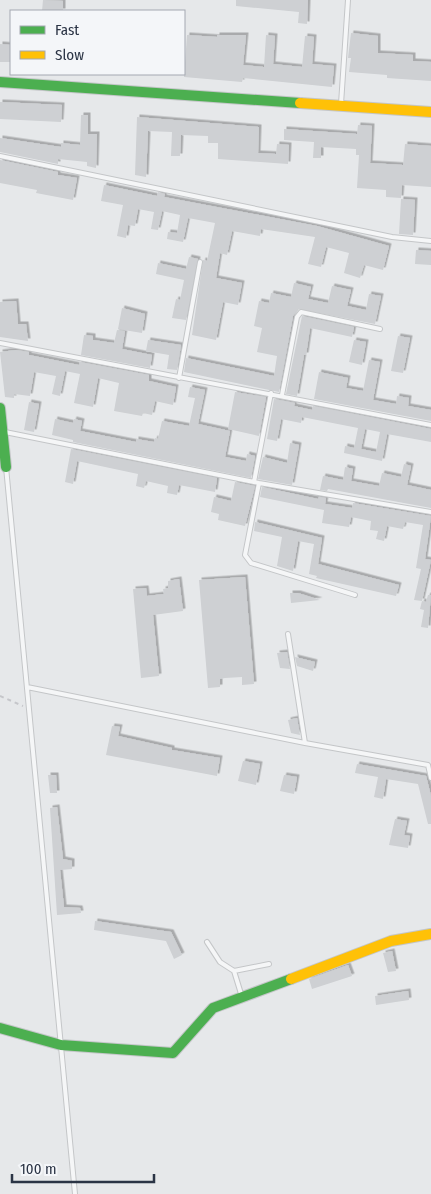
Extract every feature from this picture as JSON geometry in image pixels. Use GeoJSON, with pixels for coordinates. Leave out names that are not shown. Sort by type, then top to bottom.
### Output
{"type":"FeatureCollection","features":[{"type":"Feature","properties":{"kind":"street"},"geometry":{"type":"LineString","coordinates":[[0,82],[341,104],[431,112]]}},
{"type":"Feature","properties":{"kind":"street"},"geometry":{"type":"LineString","coordinates":[[0,408],[6,467]]}},
{"type":"Feature","properties":{"kind":"street"},"geometry":{"type":"LineString","coordinates":[[0,1028],[61,1045],[173,1053],[213,1008],[391,941],[431,934]]}},
{"type":"Feature","properties":{"kind":"lane"},"geometry":{"type":"LineString","coordinates":[[341,104],[348,0]]}},
{"type":"Feature","properties":{"kind":"lane"},"geometry":{"type":"LineString","coordinates":[[0,156],[392,237],[431,241]]}},
{"type":"Feature","properties":{"kind":"lane"},"geometry":{"type":"LineString","coordinates":[[179,378],[200,262]]}},
{"type":"Feature","properties":{"kind":"lane"},"geometry":{"type":"LineString","coordinates":[[282,395],[297,316],[301,312],[380,329]]}},
{"type":"Feature","properties":{"kind":"lane"},"geometry":{"type":"LineString","coordinates":[[0,343],[179,378],[282,395],[431,425]]}},
{"type":"Feature","properties":{"kind":"lane"},"geometry":{"type":"LineString","coordinates":[[271,393],[245,555],[251,563],[355,595]]}},
{"type":"Feature","properties":{"kind":"lane"},"geometry":{"type":"LineString","coordinates":[[2,432],[256,483],[431,512]]}},
{"type":"Feature","properties":{"kind":"lane"},"geometry":{"type":"LineString","coordinates":[[6,467],[75,1194]]}},
{"type":"Feature","properties":{"kind":"lane"},"geometry":{"type":"LineString","coordinates":[[288,634],[305,743]]}},
{"type":"Feature","properties":{"kind":"lane"},"geometry":{"type":"LineString","coordinates":[[27,687],[305,743],[428,765],[431,778]]}},
{"type":"Feature","properties":{"kind":"lane"},"geometry":{"type":"LineString","coordinates":[[207,942],[220,962],[234,971],[242,997]]}},
{"type":"Feature","properties":{"kind":"lane"},"geometry":{"type":"LineString","coordinates":[[234,971],[269,964]]}},
{"type":"Feature","properties":{"kind":"path"},"geometry":{"type":"LineString","coordinates":[[0,696],[30,710]]}},
{"type":"Feature","properties":{"kind":"building"},"geometry":{"type":"Polygon","coordinates":[[[43,0],[63,1],[63,10],[42,10],[43,0]]]}},
{"type":"Feature","properties":{"kind":"building"},"geometry":{"type":"Polygon","coordinates":[[[236,0],[308,0],[307,24],[298,23],[299,12],[236,6],[236,0]]]}},
{"type":"Feature","properties":{"kind":"building"},"geometry":{"type":"Polygon","coordinates":[[[351,33],[378,36],[378,53],[413,55],[413,61],[431,62],[431,81],[387,78],[387,75],[349,72],[351,58],[348,58],[351,33]]]}},
{"type":"Feature","properties":{"kind":"building"},"geometry":{"type":"Polygon","coordinates":[[[187,35],[217,37],[217,35],[246,35],[243,65],[264,67],[266,35],[275,36],[273,64],[302,67],[305,36],[314,37],[312,64],[334,66],[332,87],[243,78],[242,82],[184,77],[187,35]]]}},
{"type":"Feature","properties":{"kind":"building"},"geometry":{"type":"Polygon","coordinates":[[[0,44],[10,45],[10,62],[0,62],[0,44]]]}},
{"type":"Feature","properties":{"kind":"building"},"geometry":{"type":"Polygon","coordinates":[[[0,102],[62,105],[61,122],[0,119],[0,102]]]}},
{"type":"Feature","properties":{"kind":"building"},"geometry":{"type":"Polygon","coordinates":[[[81,115],[88,115],[88,134],[97,134],[96,168],[87,166],[87,162],[58,159],[58,164],[0,152],[0,138],[61,147],[61,143],[80,145],[81,115]]]}},
{"type":"Feature","properties":{"kind":"building"},"geometry":{"type":"Polygon","coordinates":[[[137,117],[259,127],[258,153],[276,154],[277,144],[289,145],[288,164],[218,159],[218,143],[208,143],[208,136],[181,135],[180,156],[171,156],[172,132],[148,131],[146,177],[135,175],[137,117]]]}},
{"type":"Feature","properties":{"kind":"building"},"geometry":{"type":"Polygon","coordinates":[[[358,125],[372,126],[370,163],[403,165],[405,144],[431,146],[431,187],[402,185],[401,198],[386,197],[386,190],[357,188],[359,155],[356,155],[356,149],[321,147],[321,158],[313,158],[314,142],[284,140],[284,129],[357,134],[358,125]]]}},
{"type":"Feature","properties":{"kind":"building"},"geometry":{"type":"Polygon","coordinates":[[[0,160],[58,172],[58,175],[77,178],[73,200],[36,193],[37,190],[0,183],[0,160]]]}},
{"type":"Feature","properties":{"kind":"building"},"geometry":{"type":"Polygon","coordinates":[[[104,185],[157,196],[158,192],[165,194],[164,197],[317,226],[389,246],[383,270],[364,265],[360,278],[344,273],[349,253],[326,247],[321,267],[308,264],[315,237],[261,229],[260,236],[232,231],[227,255],[220,253],[216,278],[242,283],[238,305],[223,302],[216,340],[192,335],[203,260],[207,261],[215,223],[188,218],[183,242],[167,239],[168,232],[177,233],[180,215],[162,211],[158,230],[151,229],[154,212],[138,209],[135,226],[128,225],[126,238],[117,236],[123,205],[101,201],[104,185]]]}},
{"type":"Feature","properties":{"kind":"building"},"geometry":{"type":"Polygon","coordinates":[[[401,199],[415,200],[413,235],[399,234],[401,199]]]}},
{"type":"Feature","properties":{"kind":"building"},"geometry":{"type":"Polygon","coordinates":[[[416,250],[431,251],[431,265],[415,264],[416,250]]]}},
{"type":"Feature","properties":{"kind":"building"},"geometry":{"type":"Polygon","coordinates":[[[189,257],[198,259],[186,320],[172,318],[176,299],[180,300],[184,280],[156,274],[158,263],[186,269],[189,257]]]}},
{"type":"Feature","properties":{"kind":"building"},"geometry":{"type":"Polygon","coordinates":[[[294,283],[311,287],[308,299],[328,303],[332,286],[351,290],[347,306],[366,310],[369,294],[381,296],[375,324],[298,309],[293,316],[279,392],[184,372],[186,358],[274,376],[277,356],[257,352],[262,328],[254,326],[259,301],[269,303],[271,293],[291,297],[294,283]]]}},
{"type":"Feature","properties":{"kind":"building"},"geometry":{"type":"Polygon","coordinates":[[[16,301],[18,324],[26,324],[28,341],[0,337],[0,302],[16,301]]]}},
{"type":"Feature","properties":{"kind":"building"},"geometry":{"type":"Polygon","coordinates":[[[122,308],[145,314],[142,333],[118,329],[122,308]]]}},
{"type":"Feature","properties":{"kind":"building"},"geometry":{"type":"Polygon","coordinates":[[[302,316],[354,327],[352,337],[310,328],[297,396],[286,394],[302,316]]]}},
{"type":"Feature","properties":{"kind":"building"},"geometry":{"type":"Polygon","coordinates":[[[117,330],[125,331],[122,349],[152,355],[150,368],[81,355],[84,335],[93,336],[93,340],[114,343],[117,330]]]}},
{"type":"Feature","properties":{"kind":"building"},"geometry":{"type":"Polygon","coordinates":[[[398,336],[410,338],[403,373],[391,371],[398,336]]]}},
{"type":"Feature","properties":{"kind":"building"},"geometry":{"type":"Polygon","coordinates":[[[148,340],[181,345],[177,370],[167,369],[169,355],[146,351],[148,340]]]}},
{"type":"Feature","properties":{"kind":"building"},"geometry":{"type":"Polygon","coordinates":[[[354,340],[366,342],[362,365],[349,362],[354,340]]]}},
{"type":"Feature","properties":{"kind":"building"},"geometry":{"type":"Polygon","coordinates":[[[16,350],[29,352],[29,355],[79,365],[80,362],[149,375],[149,381],[176,387],[173,405],[155,401],[152,415],[143,413],[142,416],[114,411],[119,383],[98,378],[93,407],[74,403],[80,374],[65,371],[60,396],[52,394],[56,376],[34,372],[30,396],[14,394],[14,398],[5,397],[0,352],[16,350]]]}},
{"type":"Feature","properties":{"kind":"building"},"geometry":{"type":"Polygon","coordinates":[[[369,360],[380,362],[373,400],[396,404],[397,396],[409,398],[408,406],[431,410],[431,421],[314,399],[319,372],[348,378],[346,388],[363,391],[369,360]]]}},
{"type":"Feature","properties":{"kind":"building"},"geometry":{"type":"Polygon","coordinates":[[[190,387],[205,390],[198,424],[230,431],[225,457],[246,461],[247,454],[255,456],[251,478],[73,442],[73,440],[52,435],[55,419],[73,423],[74,419],[82,421],[80,431],[136,442],[136,439],[154,442],[155,438],[158,439],[162,421],[189,426],[195,398],[188,397],[190,387]]]}},
{"type":"Feature","properties":{"kind":"building"},"geometry":{"type":"Polygon","coordinates":[[[235,392],[266,397],[259,436],[228,429],[235,392]]]}},
{"type":"Feature","properties":{"kind":"building"},"geometry":{"type":"Polygon","coordinates":[[[274,399],[295,403],[294,406],[312,410],[313,406],[431,429],[431,442],[387,434],[382,461],[344,453],[345,446],[354,448],[358,428],[302,417],[301,423],[281,419],[277,441],[267,439],[274,399]],[[365,429],[361,449],[376,452],[380,432],[365,429]]]}},
{"type":"Feature","properties":{"kind":"building"},"geometry":{"type":"Polygon","coordinates":[[[29,402],[39,404],[34,432],[24,430],[29,402]]]}},
{"type":"Feature","properties":{"kind":"building"},"geometry":{"type":"Polygon","coordinates":[[[290,443],[299,445],[292,485],[258,479],[263,457],[287,463],[290,443]]]}},
{"type":"Feature","properties":{"kind":"building"},"geometry":{"type":"Polygon","coordinates":[[[71,449],[217,478],[215,492],[179,485],[177,495],[167,493],[168,486],[146,481],[144,488],[136,486],[138,474],[77,461],[73,484],[65,482],[71,449]]]}},
{"type":"Feature","properties":{"kind":"building"},"geometry":{"type":"Polygon","coordinates":[[[404,464],[411,466],[407,485],[431,490],[431,508],[328,489],[327,491],[320,490],[323,476],[343,480],[345,467],[353,469],[351,481],[379,486],[382,473],[401,477],[404,464]]]}},
{"type":"Feature","properties":{"kind":"building"},"geometry":{"type":"Polygon","coordinates":[[[235,482],[255,486],[245,526],[218,520],[219,514],[211,512],[214,497],[231,501],[235,482]]]}},
{"type":"Feature","properties":{"kind":"building"},"geometry":{"type":"Polygon","coordinates":[[[262,487],[318,499],[319,497],[326,498],[325,504],[352,508],[353,503],[431,516],[425,559],[431,560],[422,601],[414,600],[421,569],[416,568],[423,525],[405,522],[403,529],[387,526],[384,541],[376,539],[378,531],[370,530],[371,521],[351,517],[349,527],[322,523],[324,510],[260,497],[262,487]]]}},
{"type":"Feature","properties":{"kind":"building"},"geometry":{"type":"Polygon","coordinates":[[[255,522],[322,538],[318,564],[399,585],[396,596],[316,578],[317,576],[309,574],[314,544],[298,541],[293,571],[277,566],[282,537],[254,531],[255,522]]]}},
{"type":"Feature","properties":{"kind":"building"},"geometry":{"type":"Polygon","coordinates":[[[245,577],[254,684],[242,685],[242,677],[225,678],[220,679],[220,687],[208,688],[199,580],[245,577]]]}},
{"type":"Feature","properties":{"kind":"building"},"geometry":{"type":"Polygon","coordinates":[[[179,579],[183,611],[153,615],[159,676],[141,678],[133,589],[146,588],[147,596],[164,594],[163,589],[168,588],[168,581],[179,579]]]}},
{"type":"Feature","properties":{"kind":"building"},"geometry":{"type":"Polygon","coordinates":[[[290,593],[298,593],[320,600],[291,603],[290,593]]]}},
{"type":"Feature","properties":{"kind":"building"},"geometry":{"type":"Polygon","coordinates":[[[428,595],[431,595],[428,628],[421,627],[424,610],[420,609],[422,601],[426,602],[428,595]]]}},
{"type":"Feature","properties":{"kind":"building"},"geometry":{"type":"Polygon","coordinates":[[[287,652],[290,669],[280,668],[277,653],[287,652]]]}},
{"type":"Feature","properties":{"kind":"building"},"geometry":{"type":"Polygon","coordinates":[[[295,657],[315,662],[313,671],[297,666],[295,657]]]}},
{"type":"Feature","properties":{"kind":"building"},"geometry":{"type":"Polygon","coordinates":[[[297,718],[300,735],[291,733],[288,720],[297,718]]]}},
{"type":"Feature","properties":{"kind":"building"},"geometry":{"type":"Polygon","coordinates":[[[112,726],[120,727],[118,736],[172,748],[172,750],[220,758],[217,776],[106,755],[112,726]]]}},
{"type":"Feature","properties":{"kind":"building"},"geometry":{"type":"Polygon","coordinates":[[[243,761],[260,764],[256,785],[238,781],[243,761]]]}},
{"type":"Feature","properties":{"kind":"building"},"geometry":{"type":"Polygon","coordinates":[[[357,764],[426,776],[431,796],[431,824],[428,824],[418,784],[386,779],[383,799],[374,797],[378,777],[355,773],[357,764]]]}},
{"type":"Feature","properties":{"kind":"building"},"geometry":{"type":"Polygon","coordinates":[[[48,775],[56,775],[57,793],[50,793],[48,775]]]}},
{"type":"Feature","properties":{"kind":"building"},"geometry":{"type":"Polygon","coordinates":[[[284,775],[297,777],[294,794],[280,791],[284,775]]]}},
{"type":"Feature","properties":{"kind":"building"},"geometry":{"type":"Polygon","coordinates":[[[57,807],[63,859],[72,861],[72,869],[60,870],[64,907],[80,908],[81,913],[57,915],[50,808],[57,807]]]}},
{"type":"Feature","properties":{"kind":"building"},"geometry":{"type":"Polygon","coordinates":[[[395,819],[407,821],[404,835],[410,836],[408,848],[389,845],[395,819]]]}},
{"type":"Feature","properties":{"kind":"building"},"geometry":{"type":"Polygon","coordinates":[[[95,921],[171,932],[182,955],[174,959],[166,941],[94,930],[95,921]]]}},
{"type":"Feature","properties":{"kind":"building"},"geometry":{"type":"Polygon","coordinates":[[[392,951],[396,971],[388,972],[383,953],[392,951]]]}},
{"type":"Feature","properties":{"kind":"building"},"geometry":{"type":"Polygon","coordinates":[[[348,965],[352,976],[312,989],[309,979],[348,965]]]}},
{"type":"Feature","properties":{"kind":"building"},"geometry":{"type":"Polygon","coordinates":[[[408,991],[409,1000],[376,1005],[375,996],[408,991]]]}},
{"type":"Feature","properties":{"kind":"traffic: fast"},"geometry":{"type":"LineString","coordinates":[[0,82],[300,103]]}},
{"type":"Feature","properties":{"kind":"traffic: fast"},"geometry":{"type":"LineString","coordinates":[[0,408],[6,467]]}},
{"type":"Feature","properties":{"kind":"traffic: fast"},"geometry":{"type":"LineString","coordinates":[[0,1028],[61,1045],[173,1053],[213,1008],[291,979]]}},
{"type":"Feature","properties":{"kind":"traffic: slow"},"geometry":{"type":"LineString","coordinates":[[300,103],[431,112]]}},
{"type":"Feature","properties":{"kind":"traffic: slow"},"geometry":{"type":"LineString","coordinates":[[291,979],[391,941],[431,934]]}}]}
